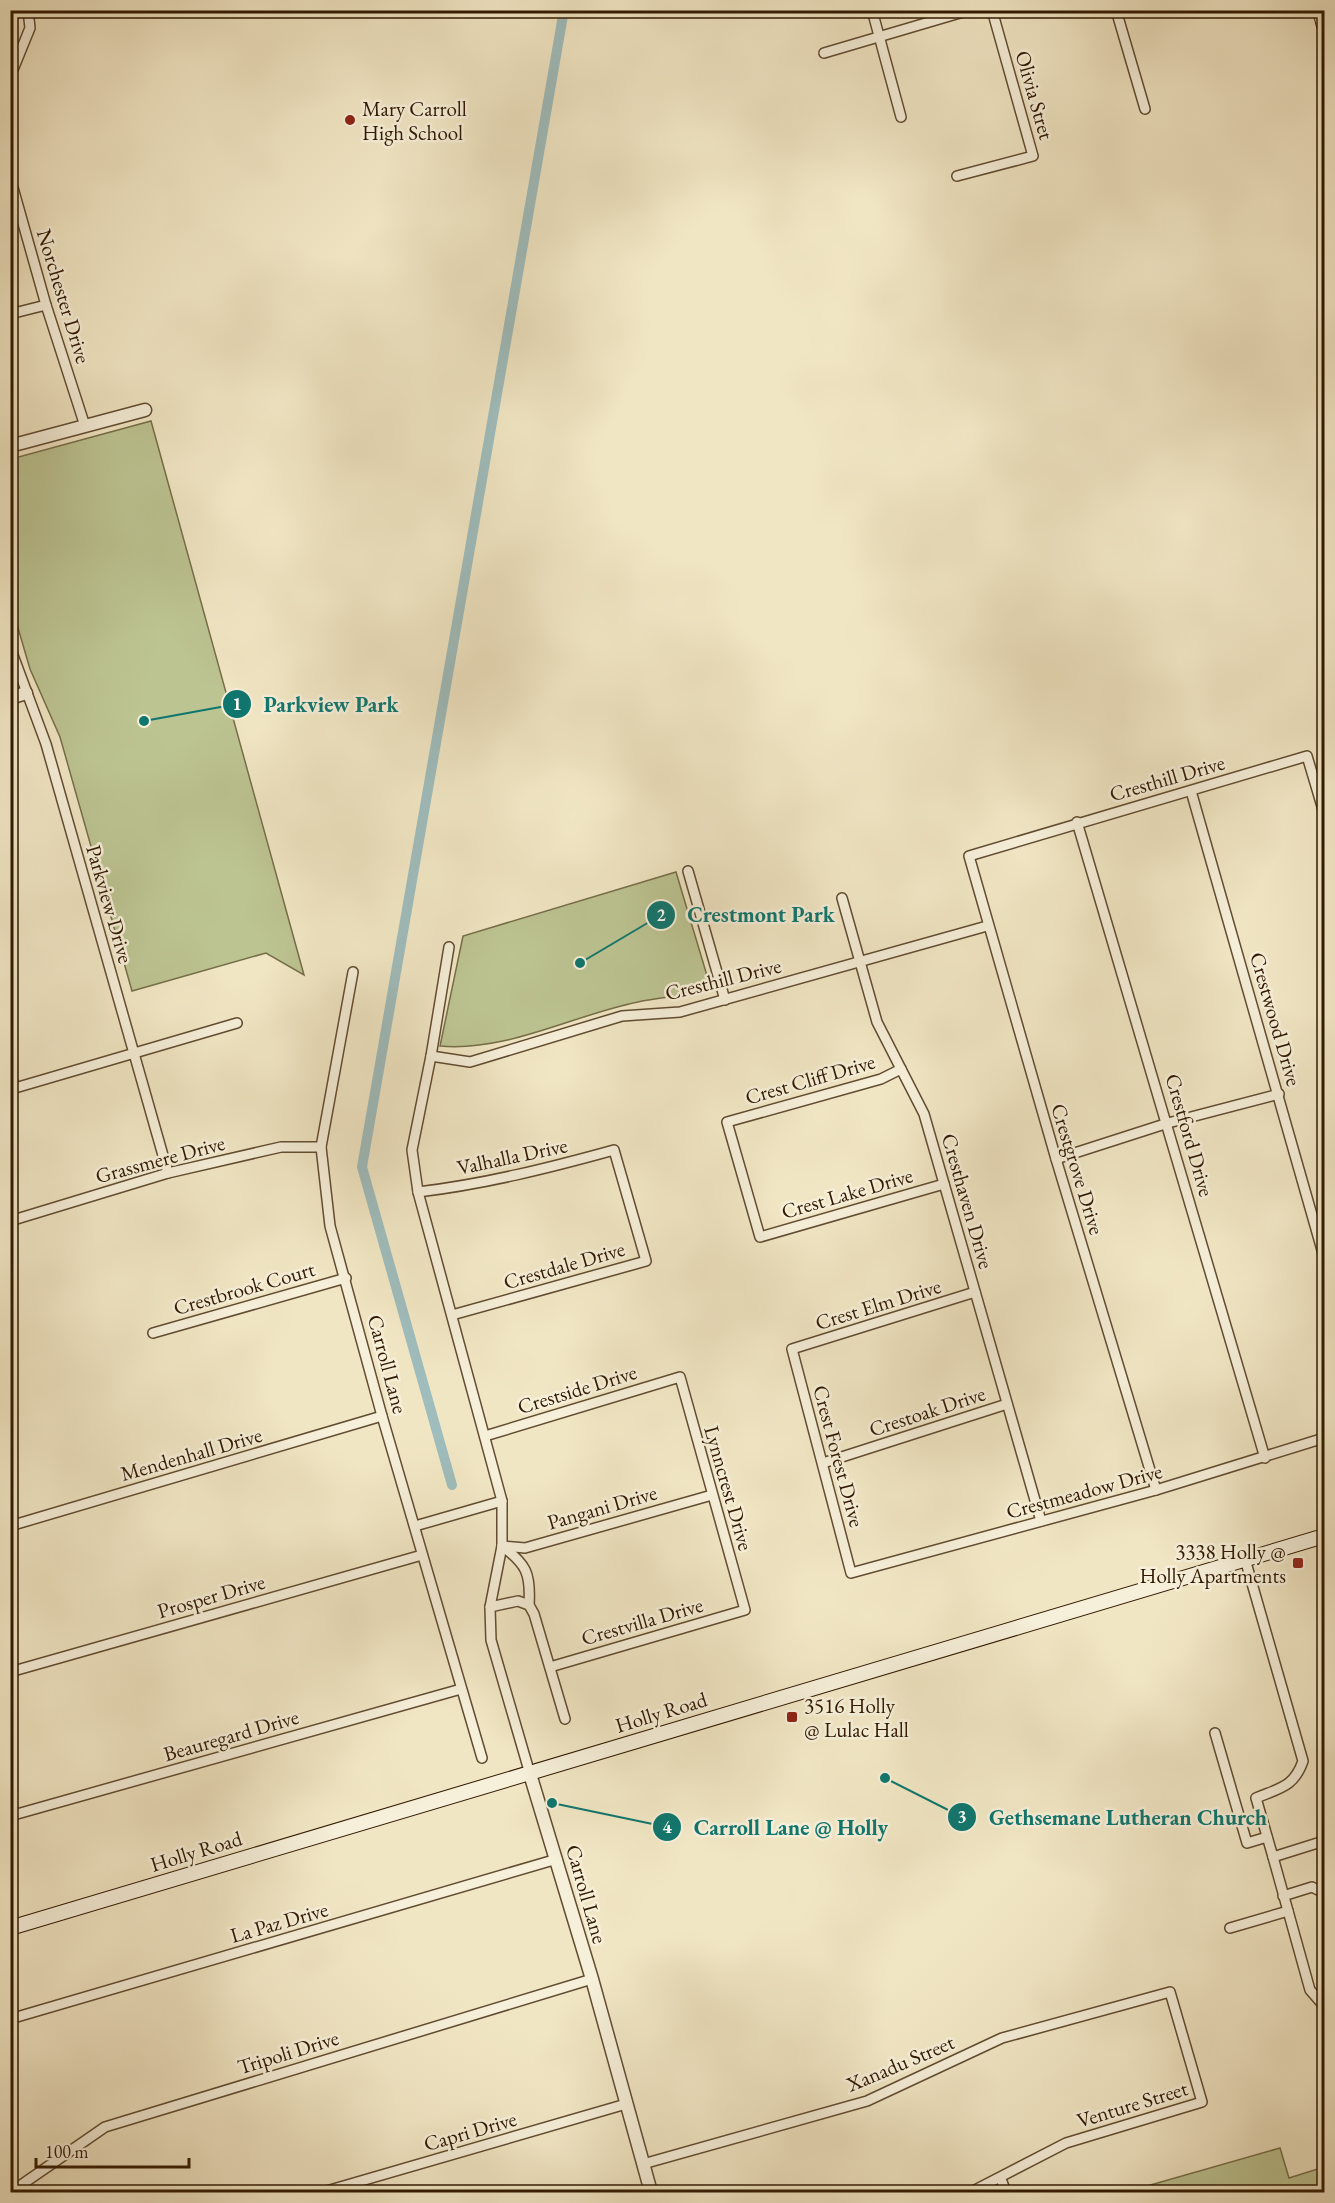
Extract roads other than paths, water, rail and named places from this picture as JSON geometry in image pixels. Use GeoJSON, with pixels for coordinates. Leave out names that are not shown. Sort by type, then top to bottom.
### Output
{"type":"FeatureCollection","features":[{"type":"Feature","properties":{"kind":"main road"},"geometry":{"type":"LineString","coordinates":[[1320,10],[1324,26]]}},
{"type":"Feature","properties":{"kind":"main road","name":"Holly Road"},"geometry":{"type":"LineString","coordinates":[[10,1928],[1324,1536]]}},
{"type":"Feature","properties":{"kind":"street"},"geometry":{"type":"LineString","coordinates":[[11,75],[30,28],[28,10]]}},
{"type":"Feature","properties":{"kind":"street"},"geometry":{"type":"LineString","coordinates":[[872,10],[901,117]]}},
{"type":"Feature","properties":{"kind":"street"},"geometry":{"type":"LineString","coordinates":[[824,52],[970,10]]}},
{"type":"Feature","properties":{"kind":"street","name":"Olivia Stret"},"geometry":{"type":"LineString","coordinates":[[957,176],[1034,156],[992,10]]}},
{"type":"Feature","properties":{"kind":"street"},"geometry":{"type":"LineString","coordinates":[[1116,10],[1145,109]]}},
{"type":"Feature","properties":{"kind":"street","name":"Norchester Drive"},"geometry":{"type":"LineString","coordinates":[[10,177],[46,305],[85,426]]}},
{"type":"Feature","properties":{"kind":"street"},"geometry":{"type":"LineString","coordinates":[[10,314],[46,305]]}},
{"type":"Feature","properties":{"kind":"street"},"geometry":{"type":"LineString","coordinates":[[10,446],[145,410]]}},
{"type":"Feature","properties":{"kind":"street","name":"Parkview Drive"},"geometry":{"type":"LineString","coordinates":[[10,647],[46,744],[168,1173]]}},
{"type":"Feature","properties":{"kind":"street"},"geometry":{"type":"LineString","coordinates":[[10,698],[26,693]]}},
{"type":"Feature","properties":{"kind":"street","name":"Cresthill Drive"},"geometry":{"type":"LineString","coordinates":[[969,856],[1077,822],[1307,756],[1324,813]]}},
{"type":"Feature","properties":{"kind":"street","name":"Crestwood Drive"},"geometry":{"type":"LineString","coordinates":[[1191,791],[1324,1257]]}},
{"type":"Feature","properties":{"kind":"street","name":"Crestford Drive"},"geometry":{"type":"LineString","coordinates":[[1077,822],[1168,1123],[1264,1458]]}},
{"type":"Feature","properties":{"kind":"street","name":"Crestgrove Drive"},"geometry":{"type":"LineString","coordinates":[[969,856],[987,926],[1156,1490]]}},
{"type":"Feature","properties":{"kind":"street"},"geometry":{"type":"LineString","coordinates":[[688,871],[725,1000]]}},
{"type":"Feature","properties":{"kind":"street","name":"Cresthaven Drive"},"geometry":{"type":"LineString","coordinates":[[842,898],[877,1022],[924,1114],[1041,1521]]}},
{"type":"Feature","properties":{"kind":"street","name":"Cresthill Drive"},"geometry":{"type":"LineString","coordinates":[[431,1056],[470,1062],[622,1016],[680,1012],[987,926]]}},
{"type":"Feature","properties":{"kind":"street","name":"Carroll Lane"},"geometry":{"type":"LineString","coordinates":[[449,947],[431,1056],[412,1150],[418,1192],[502,1501],[502,1545],[490,1607],[491,1640],[592,1979],[651,2193]]}},
{"type":"Feature","properties":{"kind":"street","name":"Carroll Lane"},"geometry":{"type":"LineString","coordinates":[[353,972],[321,1147],[330,1226],[382,1416],[482,1758]]}},
{"type":"Feature","properties":{"kind":"street"},"geometry":{"type":"LineString","coordinates":[[10,1073],[15,1088],[237,1023]]}},
{"type":"Feature","properties":{"kind":"street","name":"Crest Cliff Drive"},"geometry":{"type":"LineString","coordinates":[[760,1237],[727,1122],[881,1079],[901,1070]]}},
{"type":"Feature","properties":{"kind":"street"},"geometry":{"type":"LineString","coordinates":[[1056,1159],[1168,1123],[1279,1094]]}},
{"type":"Feature","properties":{"kind":"street","name":"Grassmere Drive"},"geometry":{"type":"LineString","coordinates":[[10,1221],[168,1173],[281,1147],[321,1147]]}},
{"type":"Feature","properties":{"kind":"street","name":"Valhalla Drive"},"geometry":{"type":"LineString","coordinates":[[418,1192],[528,1173],[614,1150]]}},
{"type":"Feature","properties":{"kind":"street","name":"Crestdale Drive"},"geometry":{"type":"LineString","coordinates":[[452,1315],[646,1261],[614,1150]]}},
{"type":"Feature","properties":{"kind":"street","name":"Crest Lake Drive"},"geometry":{"type":"LineString","coordinates":[[760,1237],[944,1184]]}},
{"type":"Feature","properties":{"kind":"street"},"geometry":{"type":"LineString","coordinates":[[1314,1222],[1324,1220]]}},
{"type":"Feature","properties":{"kind":"street","name":"Crestbrook Court"},"geometry":{"type":"LineString","coordinates":[[153,1333],[346,1278]]}},
{"type":"Feature","properties":{"kind":"street","name":"Crest Elm Drive"},"geometry":{"type":"LineString","coordinates":[[792,1349],[975,1292]]}},
{"type":"Feature","properties":{"kind":"street","name":"Crest Forest Drive"},"geometry":{"type":"LineString","coordinates":[[792,1349],[851,1573]]}},
{"type":"Feature","properties":{"kind":"street","name":"Crestside Drive"},"geometry":{"type":"LineString","coordinates":[[485,1436],[680,1377]]}},
{"type":"Feature","properties":{"kind":"street","name":"Lynncrest Drive"},"geometry":{"type":"LineString","coordinates":[[680,1377],[711,1495],[745,1610]]}},
{"type":"Feature","properties":{"kind":"street","name":"Crestoak Drive"},"geometry":{"type":"LineString","coordinates":[[823,1462],[1007,1404]]}},
{"type":"Feature","properties":{"kind":"street","name":"Mendenhall Drive"},"geometry":{"type":"LineString","coordinates":[[10,1526],[382,1416]]}},
{"type":"Feature","properties":{"kind":"street","name":"Crestmeadow Drive"},"geometry":{"type":"LineString","coordinates":[[851,1573],[1156,1490],[1324,1438]]}},
{"type":"Feature","properties":{"kind":"street","name":"Pangani Drive"},"geometry":{"type":"LineString","coordinates":[[502,1545],[525,1548],[711,1495]]}},
{"type":"Feature","properties":{"kind":"street"},"geometry":{"type":"LineString","coordinates":[[415,1526],[502,1501]]}},
{"type":"Feature","properties":{"kind":"street"},"geometry":{"type":"LineString","coordinates":[[502,1545],[522,1562],[530,1589],[529,1605],[534,1614],[565,1719]]}},
{"type":"Feature","properties":{"kind":"street","name":"Prosper Drive"},"geometry":{"type":"LineString","coordinates":[[10,1672],[422,1555]]}},
{"type":"Feature","properties":{"kind":"street"},"geometry":{"type":"LineString","coordinates":[[1235,1799],[1256,1798],[1290,1784],[1298,1775],[1303,1761],[1245,1559]]}},
{"type":"Feature","properties":{"kind":"street"},"geometry":{"type":"LineString","coordinates":[[490,1607],[518,1601],[529,1605]]}},
{"type":"Feature","properties":{"kind":"street","name":"Crestvilla Drive"},"geometry":{"type":"LineString","coordinates":[[550,1667],[745,1610]]}},
{"type":"Feature","properties":{"kind":"street","name":"Beauregard Drive"},"geometry":{"type":"LineString","coordinates":[[10,1816],[461,1689]]}},
{"type":"Feature","properties":{"kind":"street"},"geometry":{"type":"LineString","coordinates":[[1215,1732],[1248,1843],[1267,1837]]}},
{"type":"Feature","properties":{"kind":"street"},"geometry":{"type":"LineString","coordinates":[[1256,1798],[1310,1990],[1324,2006]]}},
{"type":"Feature","properties":{"kind":"street"},"geometry":{"type":"LineString","coordinates":[[1273,1857],[1324,1841]]}},
{"type":"Feature","properties":{"kind":"street","name":"La Paz Drive"},"geometry":{"type":"LineString","coordinates":[[10,2019],[557,1859]]}},
{"type":"Feature","properties":{"kind":"street"},"geometry":{"type":"LineString","coordinates":[[1283,1896],[1312,1887],[1324,1893]]}},
{"type":"Feature","properties":{"kind":"street"},"geometry":{"type":"LineString","coordinates":[[1230,1928],[1288,1911]]}},
{"type":"Feature","properties":{"kind":"street","name":"Tripoli Drive"},"geometry":{"type":"LineString","coordinates":[[11,2193],[105,2127],[592,1979]]}},
{"type":"Feature","properties":{"kind":"street","name":"Xanadu Street"},"geometry":{"type":"LineString","coordinates":[[643,2164],[867,2101],[1002,2038],[1170,1992]]}},
{"type":"Feature","properties":{"kind":"street","name":"Venture Street"},"geometry":{"type":"LineString","coordinates":[[971,2193],[1066,2144],[1202,2102],[1170,1992]]}},
{"type":"Feature","properties":{"kind":"street","name":"Capri Drive"},"geometry":{"type":"LineString","coordinates":[[323,2193],[626,2104]]}},
{"type":"Feature","properties":{"kind":"street"},"geometry":{"type":"LineString","coordinates":[[1001,2179],[1006,2193]]}},
{"type":"Feature","properties":{"kind":"waterway"},"geometry":{"type":"LineString","coordinates":[[452,1485],[362,1167],[564,10]]}},
{"type":"Feature","properties":{"kind":"place","name":"Mary Carroll High School"},"geometry":{"type":"Point","coordinates":[350,120]}},
{"type":"Feature","properties":{"kind":"place","name":"Parkview Park"},"geometry":{"type":"Point","coordinates":[144,721]}},
{"type":"Feature","properties":{"kind":"place","name":"Crestmont Park"},"geometry":{"type":"Point","coordinates":[580,963]}},
{"type":"Feature","properties":{"kind":"place","name":"3338 Holly @ Holly Apartments"},"geometry":{"type":"Point","coordinates":[1298,1563]}},
{"type":"Feature","properties":{"kind":"place","name":"3516 Holly @ Lulac Hall"},"geometry":{"type":"Point","coordinates":[792,1717]}},
{"type":"Feature","properties":{"kind":"place","name":"Gethsemane Lutheran Church"},"geometry":{"type":"Point","coordinates":[885,1778]}},
{"type":"Feature","properties":{"kind":"place","name":"Carroll Lane @ Holly"},"geometry":{"type":"Point","coordinates":[552,1803]}}]}
